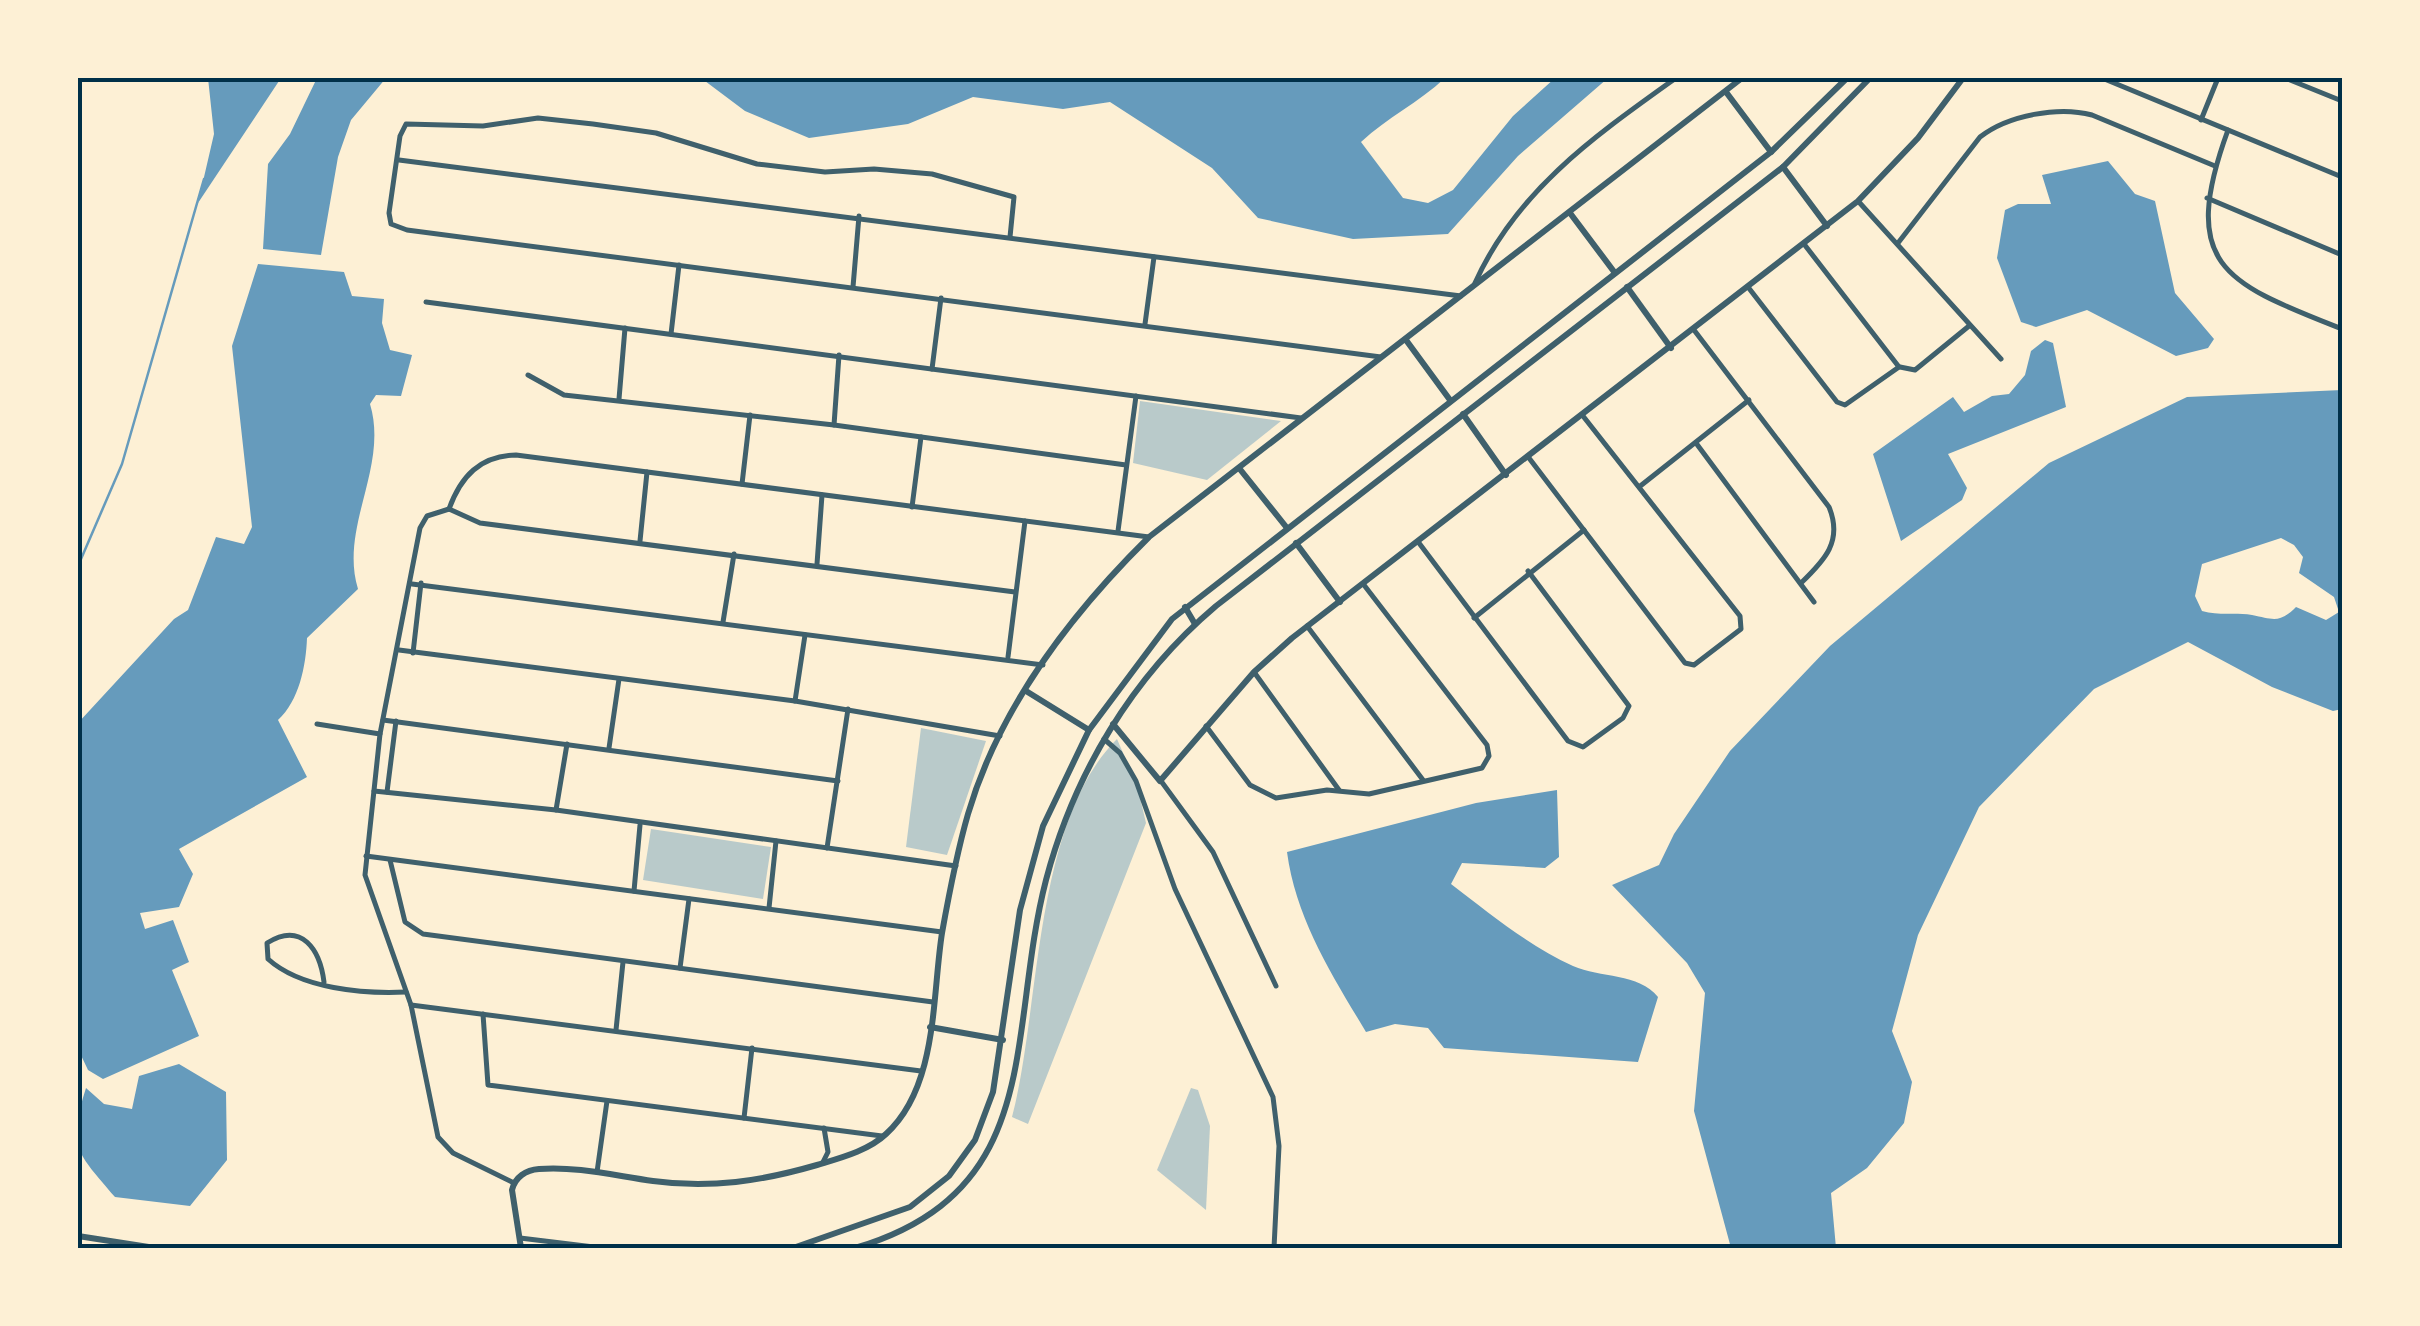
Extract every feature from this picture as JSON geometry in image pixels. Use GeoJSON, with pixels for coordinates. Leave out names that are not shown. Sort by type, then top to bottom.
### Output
{"type":"FeatureCollection","features":[{"type":"Feature","properties":{"kind":"street"},"geometry":{"type":"LineString","coordinates":[[1474,286],[1496,240],[1527,199],[1588,143],[1676,78]]}},
{"type":"Feature","properties":{"kind":"street"},"geometry":{"type":"LineString","coordinates":[[514,1183],[524,1173],[540,1169],[710,1185],[752,1181],[821,1164],[884,1136],[909,1102],[921,1071],[942,932],[973,798],[1026,691],[1083,606],[1149,537],[1742,78]]}},
{"type":"Feature","properties":{"kind":"street"},"geometry":{"type":"LineString","coordinates":[[792,1248],[888,1218],[926,1197],[949,1176],[983,1122],[1002,1040],[1020,910],[1036,848],[1064,777],[1089,730],[1145,650],[1185,607],[1770,152],[1847,78]]}},
{"type":"Feature","properties":{"kind":"street"},"geometry":{"type":"LineString","coordinates":[[855,1248],[906,1230],[943,1207],[970,1180],[994,1144],[1016,1080],[1032,950],[1047,877],[1076,796],[1113,724],[1195,624],[1783,167],[1870,78]]}},
{"type":"Feature","properties":{"kind":"street"},"geometry":{"type":"LineString","coordinates":[[1160,781],[1254,672],[1308,626],[1858,201],[1918,138],[1963,78]]}},
{"type":"Feature","properties":{"kind":"street"},"geometry":{"type":"LineString","coordinates":[[2102,78],[2342,177]]}},
{"type":"Feature","properties":{"kind":"street"},"geometry":{"type":"LineString","coordinates":[[2201,120],[2218,78]]}},
{"type":"Feature","properties":{"kind":"street"},"geometry":{"type":"LineString","coordinates":[[2285,78],[2342,101]]}},
{"type":"Feature","properties":{"kind":"street"},"geometry":{"type":"LineString","coordinates":[[1726,92],[1770,152]]}},
{"type":"Feature","properties":{"kind":"street"},"geometry":{"type":"LineString","coordinates":[[1898,243],[1980,137],[1997,126],[2046,113],[2092,115],[2215,166]]}},
{"type":"Feature","properties":{"kind":"street"},"geometry":{"type":"LineString","coordinates":[[1010,237],[1016,200],[1007,194],[932,174],[874,169],[825,172],[757,164],[656,133],[538,118],[483,126],[409,124],[400,133],[389,212],[390,223],[398,228],[1381,357]]}},
{"type":"Feature","properties":{"kind":"street"},"geometry":{"type":"LineString","coordinates":[[2228,130],[2206,198],[2213,238],[2233,279],[2255,293],[2342,329]]}},
{"type":"Feature","properties":{"kind":"street"},"geometry":{"type":"LineString","coordinates":[[399,160],[1461,296]]}},
{"type":"Feature","properties":{"kind":"street"},"geometry":{"type":"LineString","coordinates":[[1783,167],[1827,226]]}},
{"type":"Feature","properties":{"kind":"street"},"geometry":{"type":"LineString","coordinates":[[2206,198],[2342,255]]}},
{"type":"Feature","properties":{"kind":"street"},"geometry":{"type":"LineString","coordinates":[[1858,201],[2001,359]]}},
{"type":"Feature","properties":{"kind":"street"},"geometry":{"type":"LineString","coordinates":[[1570,213],[1615,273]]}},
{"type":"Feature","properties":{"kind":"street"},"geometry":{"type":"LineString","coordinates":[[853,287],[859,216]]}},
{"type":"Feature","properties":{"kind":"street"},"geometry":{"type":"LineString","coordinates":[[1804,244],[1898,367],[1915,370],[1970,326]]}},
{"type":"Feature","properties":{"kind":"street"},"geometry":{"type":"LineString","coordinates":[[1145,324],[1154,256]]}},
{"type":"Feature","properties":{"kind":"street"},"geometry":{"type":"LineString","coordinates":[[672,334],[680,264]]}},
{"type":"Feature","properties":{"kind":"street"},"geometry":{"type":"LineString","coordinates":[[1627,287],[1671,348]]}},
{"type":"Feature","properties":{"kind":"street"},"geometry":{"type":"LineString","coordinates":[[1748,287],[1838,404],[1852,403],[1898,367]]}},
{"type":"Feature","properties":{"kind":"street"},"geometry":{"type":"LineString","coordinates":[[932,369],[942,298]]}},
{"type":"Feature","properties":{"kind":"street"},"geometry":{"type":"LineString","coordinates":[[426,302],[1304,418]]}},
{"type":"Feature","properties":{"kind":"street"},"geometry":{"type":"LineString","coordinates":[[619,399],[625,328]]}},
{"type":"Feature","properties":{"kind":"street"},"geometry":{"type":"LineString","coordinates":[[1694,330],[1832,515],[1832,547],[1802,583]]}},
{"type":"Feature","properties":{"kind":"street"},"geometry":{"type":"LineString","coordinates":[[1406,340],[1450,400]]}},
{"type":"Feature","properties":{"kind":"street"},"geometry":{"type":"LineString","coordinates":[[834,425],[839,354]]}},
{"type":"Feature","properties":{"kind":"street"},"geometry":{"type":"LineString","coordinates":[[528,376],[564,394],[834,425],[1126,466]]}},
{"type":"Feature","properties":{"kind":"street"},"geometry":{"type":"LineString","coordinates":[[1118,533],[1136,396]]}},
{"type":"Feature","properties":{"kind":"street"},"geometry":{"type":"LineString","coordinates":[[1639,487],[1749,400]]}},
{"type":"Feature","properties":{"kind":"street"},"geometry":{"type":"LineString","coordinates":[[1462,414],[1506,475]]}},
{"type":"Feature","properties":{"kind":"street"},"geometry":{"type":"LineString","coordinates":[[742,484],[750,415]]}},
{"type":"Feature","properties":{"kind":"street"},"geometry":{"type":"LineString","coordinates":[[1528,458],[1685,663],[1694,665],[1741,630],[1741,618],[1732,604],[1583,416]]}},
{"type":"Feature","properties":{"kind":"street"},"geometry":{"type":"LineString","coordinates":[[912,507],[921,437]]}},
{"type":"Feature","properties":{"kind":"street"},"geometry":{"type":"LineString","coordinates":[[1696,443],[1814,602]]}},
{"type":"Feature","properties":{"kind":"street"},"geometry":{"type":"LineString","coordinates":[[449,509],[468,476],[494,456],[1149,537]]}},
{"type":"Feature","properties":{"kind":"street"},"geometry":{"type":"LineString","coordinates":[[1240,468],[1286,528]]}},
{"type":"Feature","properties":{"kind":"street"},"geometry":{"type":"LineString","coordinates":[[640,541],[647,472]]}},
{"type":"Feature","properties":{"kind":"street"},"geometry":{"type":"LineString","coordinates":[[816,564],[822,495]]}},
{"type":"Feature","properties":{"kind":"street"},"geometry":{"type":"LineString","coordinates":[[514,1183],[441,1142],[411,1005],[368,890],[366,856],[380,734],[422,523],[430,515],[449,509],[480,523],[1015,592]]}},
{"type":"Feature","properties":{"kind":"street"},"geometry":{"type":"LineString","coordinates":[[1008,659],[1025,522]]}},
{"type":"Feature","properties":{"kind":"street"},"geometry":{"type":"LineString","coordinates":[[1474,618],[1584,530]]}},
{"type":"Feature","properties":{"kind":"street"},"geometry":{"type":"LineString","coordinates":[[1296,544],[1340,602]]}},
{"type":"Feature","properties":{"kind":"street"},"geometry":{"type":"LineString","coordinates":[[1419,544],[1573,746],[1583,748],[1623,718],[1628,709],[1626,701],[1528,572]]}},
{"type":"Feature","properties":{"kind":"street"},"geometry":{"type":"LineString","coordinates":[[722,622],[734,554]]}},
{"type":"Feature","properties":{"kind":"street"},"geometry":{"type":"LineString","coordinates":[[413,653],[421,583]]}},
{"type":"Feature","properties":{"kind":"street"},"geometry":{"type":"LineString","coordinates":[[412,584],[1043,664]]}},
{"type":"Feature","properties":{"kind":"street"},"geometry":{"type":"LineString","coordinates":[[1206,726],[1250,785],[1276,798],[1339,790],[1362,795],[1479,770],[1489,750],[1364,586]]}},
{"type":"Feature","properties":{"kind":"street"},"geometry":{"type":"LineString","coordinates":[[1185,607],[1195,624]]}},
{"type":"Feature","properties":{"kind":"street"},"geometry":{"type":"LineString","coordinates":[[1308,626],[1422,780]]}},
{"type":"Feature","properties":{"kind":"street"},"geometry":{"type":"LineString","coordinates":[[794,702],[805,634]]}},
{"type":"Feature","properties":{"kind":"street"},"geometry":{"type":"LineString","coordinates":[[399,650],[848,709],[1001,736]]}},
{"type":"Feature","properties":{"kind":"street"},"geometry":{"type":"LineString","coordinates":[[1254,672],[1339,790]]}},
{"type":"Feature","properties":{"kind":"street"},"geometry":{"type":"LineString","coordinates":[[609,748],[618,679]]}},
{"type":"Feature","properties":{"kind":"street"},"geometry":{"type":"LineString","coordinates":[[1026,691],[1089,730]]}},
{"type":"Feature","properties":{"kind":"street"},"geometry":{"type":"LineString","coordinates":[[827,848],[848,709]]}},
{"type":"Feature","properties":{"kind":"street"},"geometry":{"type":"LineString","coordinates":[[383,720],[838,780]]}},
{"type":"Feature","properties":{"kind":"street"},"geometry":{"type":"LineString","coordinates":[[387,792],[396,721]]}},
{"type":"Feature","properties":{"kind":"street"},"geometry":{"type":"LineString","coordinates":[[317,724],[380,734]]}},
{"type":"Feature","properties":{"kind":"street"},"geometry":{"type":"LineString","coordinates":[[1113,724],[1214,852],[1276,986]]}},
{"type":"Feature","properties":{"kind":"street"},"geometry":{"type":"LineString","coordinates":[[1104,739],[1132,774],[1174,890],[1272,1096],[1279,1146],[1274,1248]]}},
{"type":"Feature","properties":{"kind":"street"},"geometry":{"type":"LineString","coordinates":[[556,810],[567,743]]}},
{"type":"Feature","properties":{"kind":"street"},"geometry":{"type":"LineString","coordinates":[[374,791],[556,810],[956,866]]}},
{"type":"Feature","properties":{"kind":"street"},"geometry":{"type":"LineString","coordinates":[[634,891],[640,823]]}},
{"type":"Feature","properties":{"kind":"street"},"geometry":{"type":"LineString","coordinates":[[769,908],[776,841]]}},
{"type":"Feature","properties":{"kind":"street"},"geometry":{"type":"LineString","coordinates":[[366,856],[942,932]]}},
{"type":"Feature","properties":{"kind":"street"},"geometry":{"type":"LineString","coordinates":[[390,860],[402,912],[418,933],[933,1002]]}},
{"type":"Feature","properties":{"kind":"street"},"geometry":{"type":"LineString","coordinates":[[680,968],[689,899]]}},
{"type":"Feature","properties":{"kind":"street"},"geometry":{"type":"LineString","coordinates":[[324,982],[320,956],[307,940],[282,937],[267,943],[267,957],[280,968],[324,982],[358,991],[406,992]]}},
{"type":"Feature","properties":{"kind":"street"},"geometry":{"type":"LineString","coordinates":[[616,1030],[624,962]]}},
{"type":"Feature","properties":{"kind":"street"},"geometry":{"type":"LineString","coordinates":[[411,1005],[921,1071]]}},
{"type":"Feature","properties":{"kind":"street"},"geometry":{"type":"LineString","coordinates":[[483,1014],[488,1084],[884,1136]]}},
{"type":"Feature","properties":{"kind":"street"},"geometry":{"type":"LineString","coordinates":[[930,1027],[1002,1040]]}},
{"type":"Feature","properties":{"kind":"street"},"geometry":{"type":"LineString","coordinates":[[744,1118],[752,1048]]}},
{"type":"Feature","properties":{"kind":"street"},"geometry":{"type":"LineString","coordinates":[[597,1173],[607,1101]]}},
{"type":"Feature","properties":{"kind":"street"},"geometry":{"type":"LineString","coordinates":[[821,1164],[828,1152],[824,1128]]}},
{"type":"Feature","properties":{"kind":"street"},"geometry":{"type":"LineString","coordinates":[[514,1183],[521,1248]]}},
{"type":"Feature","properties":{"kind":"street"},"geometry":{"type":"LineString","coordinates":[[78,1236],[154,1248]]}},
{"type":"Feature","properties":{"kind":"street"},"geometry":{"type":"LineString","coordinates":[[520,1238],[602,1248]]}},
{"type":"Feature","properties":{"kind":"shaded area"},"geometry":{"type":"Polygon","coordinates":[[[1140,401],[1281,421],[1207,480],[1133,463],[1140,401]]]}},
{"type":"Feature","properties":{"kind":"shaded area"},"geometry":{"type":"Polygon","coordinates":[[[921,728],[986,741],[947,855],[906,847],[921,728]]]}},
{"type":"Feature","properties":{"kind":"shaded area"},"geometry":{"type":"Polygon","coordinates":[[[1117,739],[1137,785],[1146,823],[1028,1124],[1012,1117],[1055,866],[1069,818],[1090,775],[1117,739]]]}},
{"type":"Feature","properties":{"kind":"shaded area"},"geometry":{"type":"Polygon","coordinates":[[[651,829],[771,847],[763,899],[643,880],[651,829]]]}},
{"type":"Feature","properties":{"kind":"shaded area"},"geometry":{"type":"Polygon","coordinates":[[[1191,1088],[1198,1090],[1210,1126],[1206,1210],[1157,1170],[1191,1088]]]}},
{"type":"Feature","properties":{"kind":"water"},"geometry":{"type":"Polygon","coordinates":[[[208,78],[281,78],[198,203],[214,134],[208,78]]]}},
{"type":"Feature","properties":{"kind":"water"},"geometry":{"type":"Polygon","coordinates":[[[317,78],[386,78],[351,120],[338,157],[321,255],[263,249],[268,164],[290,134],[317,78]]]}},
{"type":"Feature","properties":{"kind":"water"},"geometry":{"type":"Polygon","coordinates":[[[701,78],[1445,78],[1361,142],[1403,198],[1428,203],[1453,190],[1513,116],[1555,78],[1608,78],[1518,156],[1448,234],[1353,239],[1258,218],[1212,168],[1110,102],[1063,109],[973,97],[908,124],[809,138],[745,111],[701,78]]]}},
{"type":"Feature","properties":{"kind":"water"},"geometry":{"type":"Polygon","coordinates":[[[2108,161],[2135,194],[2155,201],[2175,293],[2214,339],[2208,348],[2176,356],[2087,310],[2036,327],[2021,322],[1997,258],[2005,210],[2018,204],[2051,204],[2042,175],[2108,161]]]}},
{"type":"Feature","properties":{"kind":"water"},"geometry":{"type":"Polygon","coordinates":[[[258,264],[344,272],[352,296],[384,299],[382,323],[390,350],[412,355],[401,396],[376,395],[370,404],[373,451],[355,543],[358,589],[307,638],[300,682],[278,720],[307,777],[179,849],[193,874],[179,907],[140,913],[145,929],[173,920],[189,962],[172,970],[199,1036],[103,1079],[88,1070],[78,1049],[78,723],[174,619],[188,610],[216,537],[244,544],[252,527],[232,346],[258,264]]]}},
{"type":"Feature","properties":{"kind":"water"},"geometry":{"type":"Polygon","coordinates":[[[2045,340],[2053,343],[2066,407],[1948,454],[1967,488],[1962,500],[1901,541],[1873,454],[1953,397],[1964,412],[1992,396],[2009,394],[2025,375],[2031,351],[2045,340]]]}},
{"type":"Feature","properties":{"kind":"water"},"geometry":{"type":"Polygon","coordinates":[[[2342,390],[2342,709],[2333,711],[2272,687],[2188,642],[2094,689],[1979,807],[1918,935],[1892,1031],[1912,1082],[1904,1123],[1867,1168],[1831,1193],[1836,1248],[1731,1248],[1694,1111],[1705,993],[1687,963],[1612,885],[1659,865],[1674,834],[1730,751],[1830,646],[2049,463],[2187,397],[2342,390]],[[2281,538],[2202,564],[2195,596],[2202,611],[2276,619],[2296,607],[2326,620],[2339,612],[2334,597],[2299,573],[2303,557],[2294,545],[2281,538]]]}},
{"type":"Feature","properties":{"kind":"water"},"geometry":{"type":"Polygon","coordinates":[[[1557,790],[1559,857],[1545,868],[1462,863],[1451,884],[1557,958],[1650,989],[1658,997],[1638,1062],[1444,1048],[1428,1028],[1395,1024],[1366,1032],[1307,923],[1287,852],[1476,803],[1557,790]]]}},
{"type":"Feature","properties":{"kind":"water"},"geometry":{"type":"Polygon","coordinates":[[[179,1064],[226,1092],[227,1160],[190,1206],[115,1197],[79,1148],[77,1124],[86,1088],[104,1104],[132,1109],[139,1076],[179,1064]]]}},
{"type":"Feature","properties":{"kind":"waterway"},"geometry":{"type":"LineString","coordinates":[[78,566],[122,464],[204,179]]}}]}
